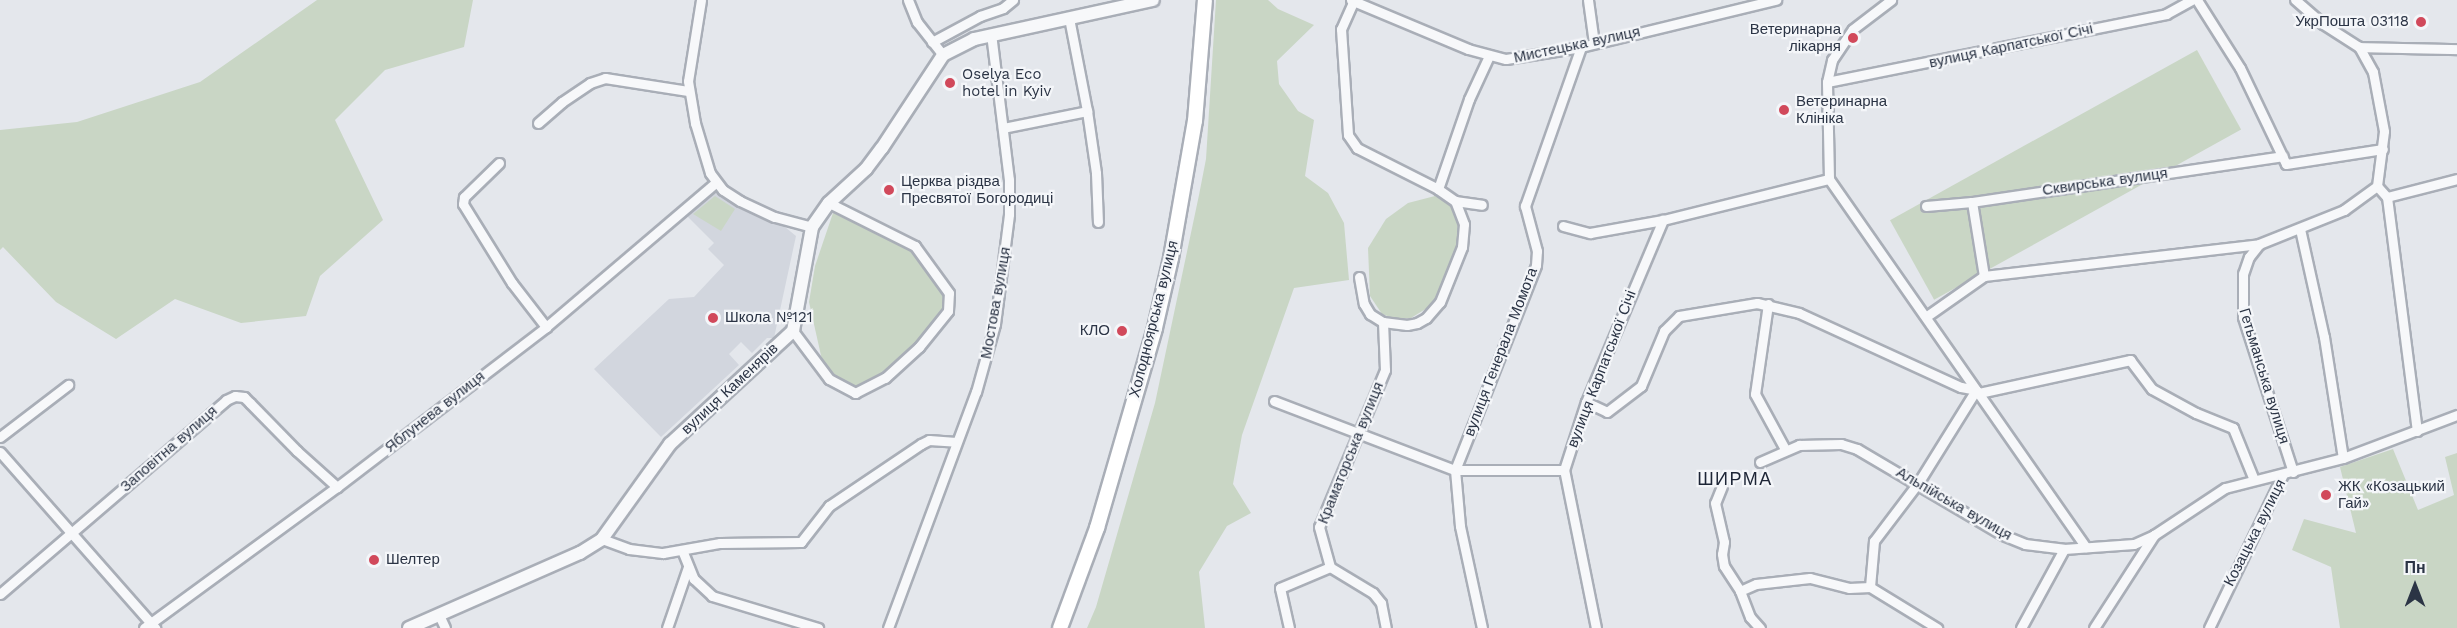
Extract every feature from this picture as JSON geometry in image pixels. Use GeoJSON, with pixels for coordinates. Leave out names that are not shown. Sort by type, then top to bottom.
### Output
{"type":"FeatureCollection","features":[{"type":"Feature","properties":{"kind":"main road","name":"Холодноярська вулиця"},"geometry":{"type":"LineString","coordinates":[[1060,628],[1097,528],[1155,328],[1171,258],[1195,122],[1205,0]]}},
{"type":"Feature","properties":{"kind":"street"},"geometry":{"type":"LineString","coordinates":[[701,0],[688,91],[695,123],[715,183],[740,201],[775,217],[812,227]]}},
{"type":"Feature","properties":{"kind":"street"},"geometry":{"type":"LineString","coordinates":[[908,0],[917,22],[943,55]]}},
{"type":"Feature","properties":{"kind":"street"},"geometry":{"type":"LineString","coordinates":[[932,42],[980,16],[1003,8],[1013,0]]}},
{"type":"Feature","properties":{"kind":"street"},"geometry":{"type":"LineString","coordinates":[[829,203],[915,246],[949,293],[948,311],[919,347],[885,378],[855,393],[829,379],[793,331],[812,227],[829,203],[866,169],[943,55],[960,44],[991,34],[1153,0]]}},
{"type":"Feature","properties":{"kind":"street"},"geometry":{"type":"LineString","coordinates":[[1353,0],[1341,29],[1348,135],[1357,148],[1438,189],[1455,201],[1482,205]]}},
{"type":"Feature","properties":{"kind":"street","name":"Мистецька вулиця"},"geometry":{"type":"LineString","coordinates":[[1353,0],[1489,56],[1522,58],[1581,47],[1758,2],[1776,0]]}},
{"type":"Feature","properties":{"kind":"street"},"geometry":{"type":"LineString","coordinates":[[1588,0],[1594,43]]}},
{"type":"Feature","properties":{"kind":"street"},"geometry":{"type":"LineString","coordinates":[[1891,0],[1865,18],[1842,42],[1832,60],[1827,82],[1829,179],[1927,316],[2086,547]]}},
{"type":"Feature","properties":{"kind":"street","name":"вулиця Карпатської Січі"},"geometry":{"type":"LineString","coordinates":[[1827,82],[2166,14],[2191,0]]}},
{"type":"Feature","properties":{"kind":"street"},"geometry":{"type":"LineString","coordinates":[[2198,0],[2240,68],[2285,160]]}},
{"type":"Feature","properties":{"kind":"street"},"geometry":{"type":"LineString","coordinates":[[1927,316],[1984,276],[2259,244],[2343,210],[2377,186],[2384,131],[2373,72],[2360,47],[2323,24],[2295,0]]}},
{"type":"Feature","properties":{"kind":"street"},"geometry":{"type":"LineString","coordinates":[[1069,18],[1096,173],[1098,222]]}},
{"type":"Feature","properties":{"kind":"street","name":"Мостова вулиця"},"geometry":{"type":"LineString","coordinates":[[888,628],[985,366],[1006,252],[1010,214],[1009,180],[991,34]]}},
{"type":"Feature","properties":{"kind":"street","name":"вулиця Генерала Момота"},"geometry":{"type":"LineString","coordinates":[[1482,628],[1460,526],[1455,471],[1536,265],[1537,251],[1525,206],[1581,47]]}},
{"type":"Feature","properties":{"kind":"street"},"geometry":{"type":"LineString","coordinates":[[2360,47],[2457,49]]}},
{"type":"Feature","properties":{"kind":"street"},"geometry":{"type":"LineString","coordinates":[[1438,189],[1469,99],[1489,56]]}},
{"type":"Feature","properties":{"kind":"street"},"geometry":{"type":"LineString","coordinates":[[538,123],[590,83],[605,78],[688,91]]}},
{"type":"Feature","properties":{"kind":"street"},"geometry":{"type":"LineString","coordinates":[[1003,128],[1087,111]]}},
{"type":"Feature","properties":{"kind":"street","name":"Сквирська вулиця"},"geometry":{"type":"LineString","coordinates":[[1926,206],[2383,149]]}},
{"type":"Feature","properties":{"kind":"street"},"geometry":{"type":"LineString","coordinates":[[499,163],[464,197],[463,204],[512,283],[546,327]]}},
{"type":"Feature","properties":{"kind":"street"},"geometry":{"type":"LineString","coordinates":[[1563,226],[1590,233],[1662,220],[1829,179]]}},
{"type":"Feature","properties":{"kind":"street"},"geometry":{"type":"LineString","coordinates":[[2387,197],[2457,179]]}},
{"type":"Feature","properties":{"kind":"street","name":"Яблунева вулиця"},"geometry":{"type":"LineString","coordinates":[[150,626],[338,487],[546,327],[715,183]]}},
{"type":"Feature","properties":{"kind":"street"},"geometry":{"type":"LineString","coordinates":[[2377,186],[2387,197],[2417,431]]}},
{"type":"Feature","properties":{"kind":"street"},"geometry":{"type":"LineString","coordinates":[[1359,277],[1364,304],[1370,314],[1383,322],[1407,325],[1426,318],[1440,302],[1462,247],[1464,224],[1455,201]]}},
{"type":"Feature","properties":{"kind":"street"},"geometry":{"type":"LineString","coordinates":[[1971,202],[1984,276]]}},
{"type":"Feature","properties":{"kind":"street","name":"вулиця Карпатської Січі"},"geometry":{"type":"LineString","coordinates":[[1596,628],[1564,470],[1586,402],[1662,220]]}},
{"type":"Feature","properties":{"kind":"street"},"geometry":{"type":"LineString","coordinates":[[2300,229],[2324,337],[2343,458]]}},
{"type":"Feature","properties":{"kind":"street","name":"Гетьманська вулиця"},"geometry":{"type":"LineString","coordinates":[[2259,244],[2249,257],[2243,274],[2243,317],[2288,473]]}},
{"type":"Feature","properties":{"kind":"street"},"geometry":{"type":"LineString","coordinates":[[1586,402],[1607,412],[1641,386],[1664,331],[1679,316],[1768,304],[1798,313],[1961,387],[1978,392],[2130,360],[2152,389],[2196,413],[2233,428],[2254,480]]}},
{"type":"Feature","properties":{"kind":"street"},"geometry":{"type":"LineString","coordinates":[[1768,304],[1755,394],[1785,449]]}},
{"type":"Feature","properties":{"kind":"street","name":"Краматорська вулиця"},"geometry":{"type":"LineString","coordinates":[[1330,567],[1318,528],[1385,370],[1383,322]]}},
{"type":"Feature","properties":{"kind":"street","name":"вулиця Каменярів"},"geometry":{"type":"LineString","coordinates":[[409,628],[580,553],[602,539],[670,444],[793,331]]}},
{"type":"Feature","properties":{"kind":"street"},"geometry":{"type":"LineString","coordinates":[[0,437],[68,385]]}},
{"type":"Feature","properties":{"kind":"street"},"geometry":{"type":"LineString","coordinates":[[1870,587],[1874,541],[1918,483],[1978,392]]}},
{"type":"Feature","properties":{"kind":"street","name":"Заповітна вулиця"},"geometry":{"type":"LineString","coordinates":[[0,594],[226,400],[235,396],[244,397],[297,451],[338,487]]}},
{"type":"Feature","properties":{"kind":"street"},"geometry":{"type":"LineString","coordinates":[[1274,401],[1455,471],[1564,470]]}},
{"type":"Feature","properties":{"kind":"street","name":"Козацька вулиця"},"geometry":{"type":"LineString","coordinates":[[2209,628],[2288,473],[2343,458],[2457,415]]}},
{"type":"Feature","properties":{"kind":"street"},"geometry":{"type":"LineString","coordinates":[[602,539],[647,552],[682,550],[720,543],[801,542],[829,506],[921,444],[928,440],[956,442]]}},
{"type":"Feature","properties":{"kind":"street","name":"Альпійська вулиця"},"geometry":{"type":"LineString","coordinates":[[1760,462],[1785,449],[1799,445],[1841,444],[1857,449],[1918,483],[2003,535],[2025,544],[2064,549],[2134,544],[2154,535],[2225,488],[2288,473]]}},
{"type":"Feature","properties":{"kind":"street"},"geometry":{"type":"LineString","coordinates":[[0,452],[150,626]]}},
{"type":"Feature","properties":{"kind":"street"},"geometry":{"type":"LineString","coordinates":[[1722,486],[1715,503],[1724,542],[1722,554],[1724,566],[1740,591],[1750,617],[1760,628]]}},
{"type":"Feature","properties":{"kind":"street","name":"Альпійська вулиця"},"geometry":{"type":"LineString","coordinates":[[2094,628],[2154,535]]}},
{"type":"Feature","properties":{"kind":"street"},"geometry":{"type":"LineString","coordinates":[[2021,628],[2064,549]]}},
{"type":"Feature","properties":{"kind":"street"},"geometry":{"type":"LineString","coordinates":[[682,550],[688,567],[701,588],[712,596],[818,628]]}},
{"type":"Feature","properties":{"kind":"street"},"geometry":{"type":"LineString","coordinates":[[667,628],[688,567]]}},
{"type":"Feature","properties":{"kind":"street"},"geometry":{"type":"LineString","coordinates":[[1289,628],[1280,588],[1330,567],[1373,594],[1381,603],[1386,628]]}},
{"type":"Feature","properties":{"kind":"street"},"geometry":{"type":"LineString","coordinates":[[1740,591],[1756,585],[1810,578],[1849,588],[1870,587],[1936,628]]}},
{"type":"Feature","properties":{"kind":"street"},"geometry":{"type":"LineString","coordinates":[[439,615],[445,628]]}},
{"type":"Feature","properties":{"kind":"shaded area","name":"Школа №121"},"geometry":{"type":"Polygon","coordinates":[[[712,191],[785,227],[796,236],[774,338],[767,338],[752,353],[741,342],[729,354],[739,365],[661,437],[594,369],[669,299],[694,297],[724,265],[708,249],[714,243],[685,214],[712,191]]]}},
{"type":"Feature","properties":{"kind":"green space"},"geometry":{"type":"Polygon","coordinates":[[[317,0],[473,0],[464,47],[385,70],[335,120],[383,220],[320,276],[306,316],[241,323],[175,299],[116,339],[56,302],[3,247],[0,250],[0,130],[77,122],[200,82],[317,0]]]}},
{"type":"Feature","properties":{"kind":"green space"},"geometry":{"type":"Polygon","coordinates":[[[1216,0],[1268,0],[1278,9],[1314,25],[1277,61],[1279,84],[1298,111],[1314,120],[1305,176],[1328,193],[1344,223],[1349,280],[1294,288],[1242,435],[1233,484],[1251,513],[1227,526],[1199,572],[1205,628],[1087,628],[1096,607],[1155,403],[1199,195],[1206,159],[1216,0]]]}},
{"type":"Feature","properties":{"kind":"green space"},"geometry":{"type":"Polygon","coordinates":[[[2197,50],[2241,130],[1934,300],[1890,220],[2197,50]]]}},
{"type":"Feature","properties":{"kind":"green space"},"geometry":{"type":"Polygon","coordinates":[[[715,196],[735,209],[721,231],[693,214],[715,196]]]}},
{"type":"Feature","properties":{"kind":"green space"},"geometry":{"type":"Polygon","coordinates":[[[1435,196],[1449,200],[1458,220],[1459,237],[1456,251],[1439,294],[1432,305],[1411,318],[1396,319],[1382,314],[1370,296],[1368,248],[1386,219],[1408,203],[1435,196]]]}},
{"type":"Feature","properties":{"kind":"green space"},"geometry":{"type":"Polygon","coordinates":[[[833,213],[913,250],[946,294],[947,308],[918,344],[883,376],[855,391],[831,377],[822,360],[809,302],[815,266],[833,213]]]}},
{"type":"Feature","properties":{"kind":"green space"},"geometry":{"type":"Polygon","coordinates":[[[2393,449],[2418,510],[2454,495],[2445,457],[2457,453],[2457,628],[2340,628],[2331,567],[2292,550],[2304,519],[2356,533],[2340,467],[2393,449]]]}},
{"type":"Feature","properties":{"kind":"place","name":"УкрПошта 03118"},"geometry":{"type":"Point","coordinates":[2421,22]}},
{"type":"Feature","properties":{"kind":"place","name":"Ветеринарна лікарня"},"geometry":{"type":"Point","coordinates":[1853,38]}},
{"type":"Feature","properties":{"kind":"place","name":"Oselya Eco hotel in Kyiv"},"geometry":{"type":"Point","coordinates":[950,83]}},
{"type":"Feature","properties":{"kind":"place","name":"Ветеринарна Клініка"},"geometry":{"type":"Point","coordinates":[1784,110]}},
{"type":"Feature","properties":{"kind":"place","name":"Церква різдва Пресвятої Богородиці"},"geometry":{"type":"Point","coordinates":[889,190]}},
{"type":"Feature","properties":{"kind":"place","name":"Школа №121"},"geometry":{"type":"Point","coordinates":[713,318]}},
{"type":"Feature","properties":{"kind":"place","name":"КЛО"},"geometry":{"type":"Point","coordinates":[1122,331]}},
{"type":"Feature","properties":{"kind":"place","name":"ЖК «Козацький Гай»"},"geometry":{"type":"Point","coordinates":[2326,495]}},
{"type":"Feature","properties":{"kind":"place","name":"Шелтер"},"geometry":{"type":"Point","coordinates":[374,560]}},
{"type":"Feature","properties":{"kind":"district","name":"ШИРМА"},"geometry":{"type":"Point","coordinates":[1735,479]}}]}
